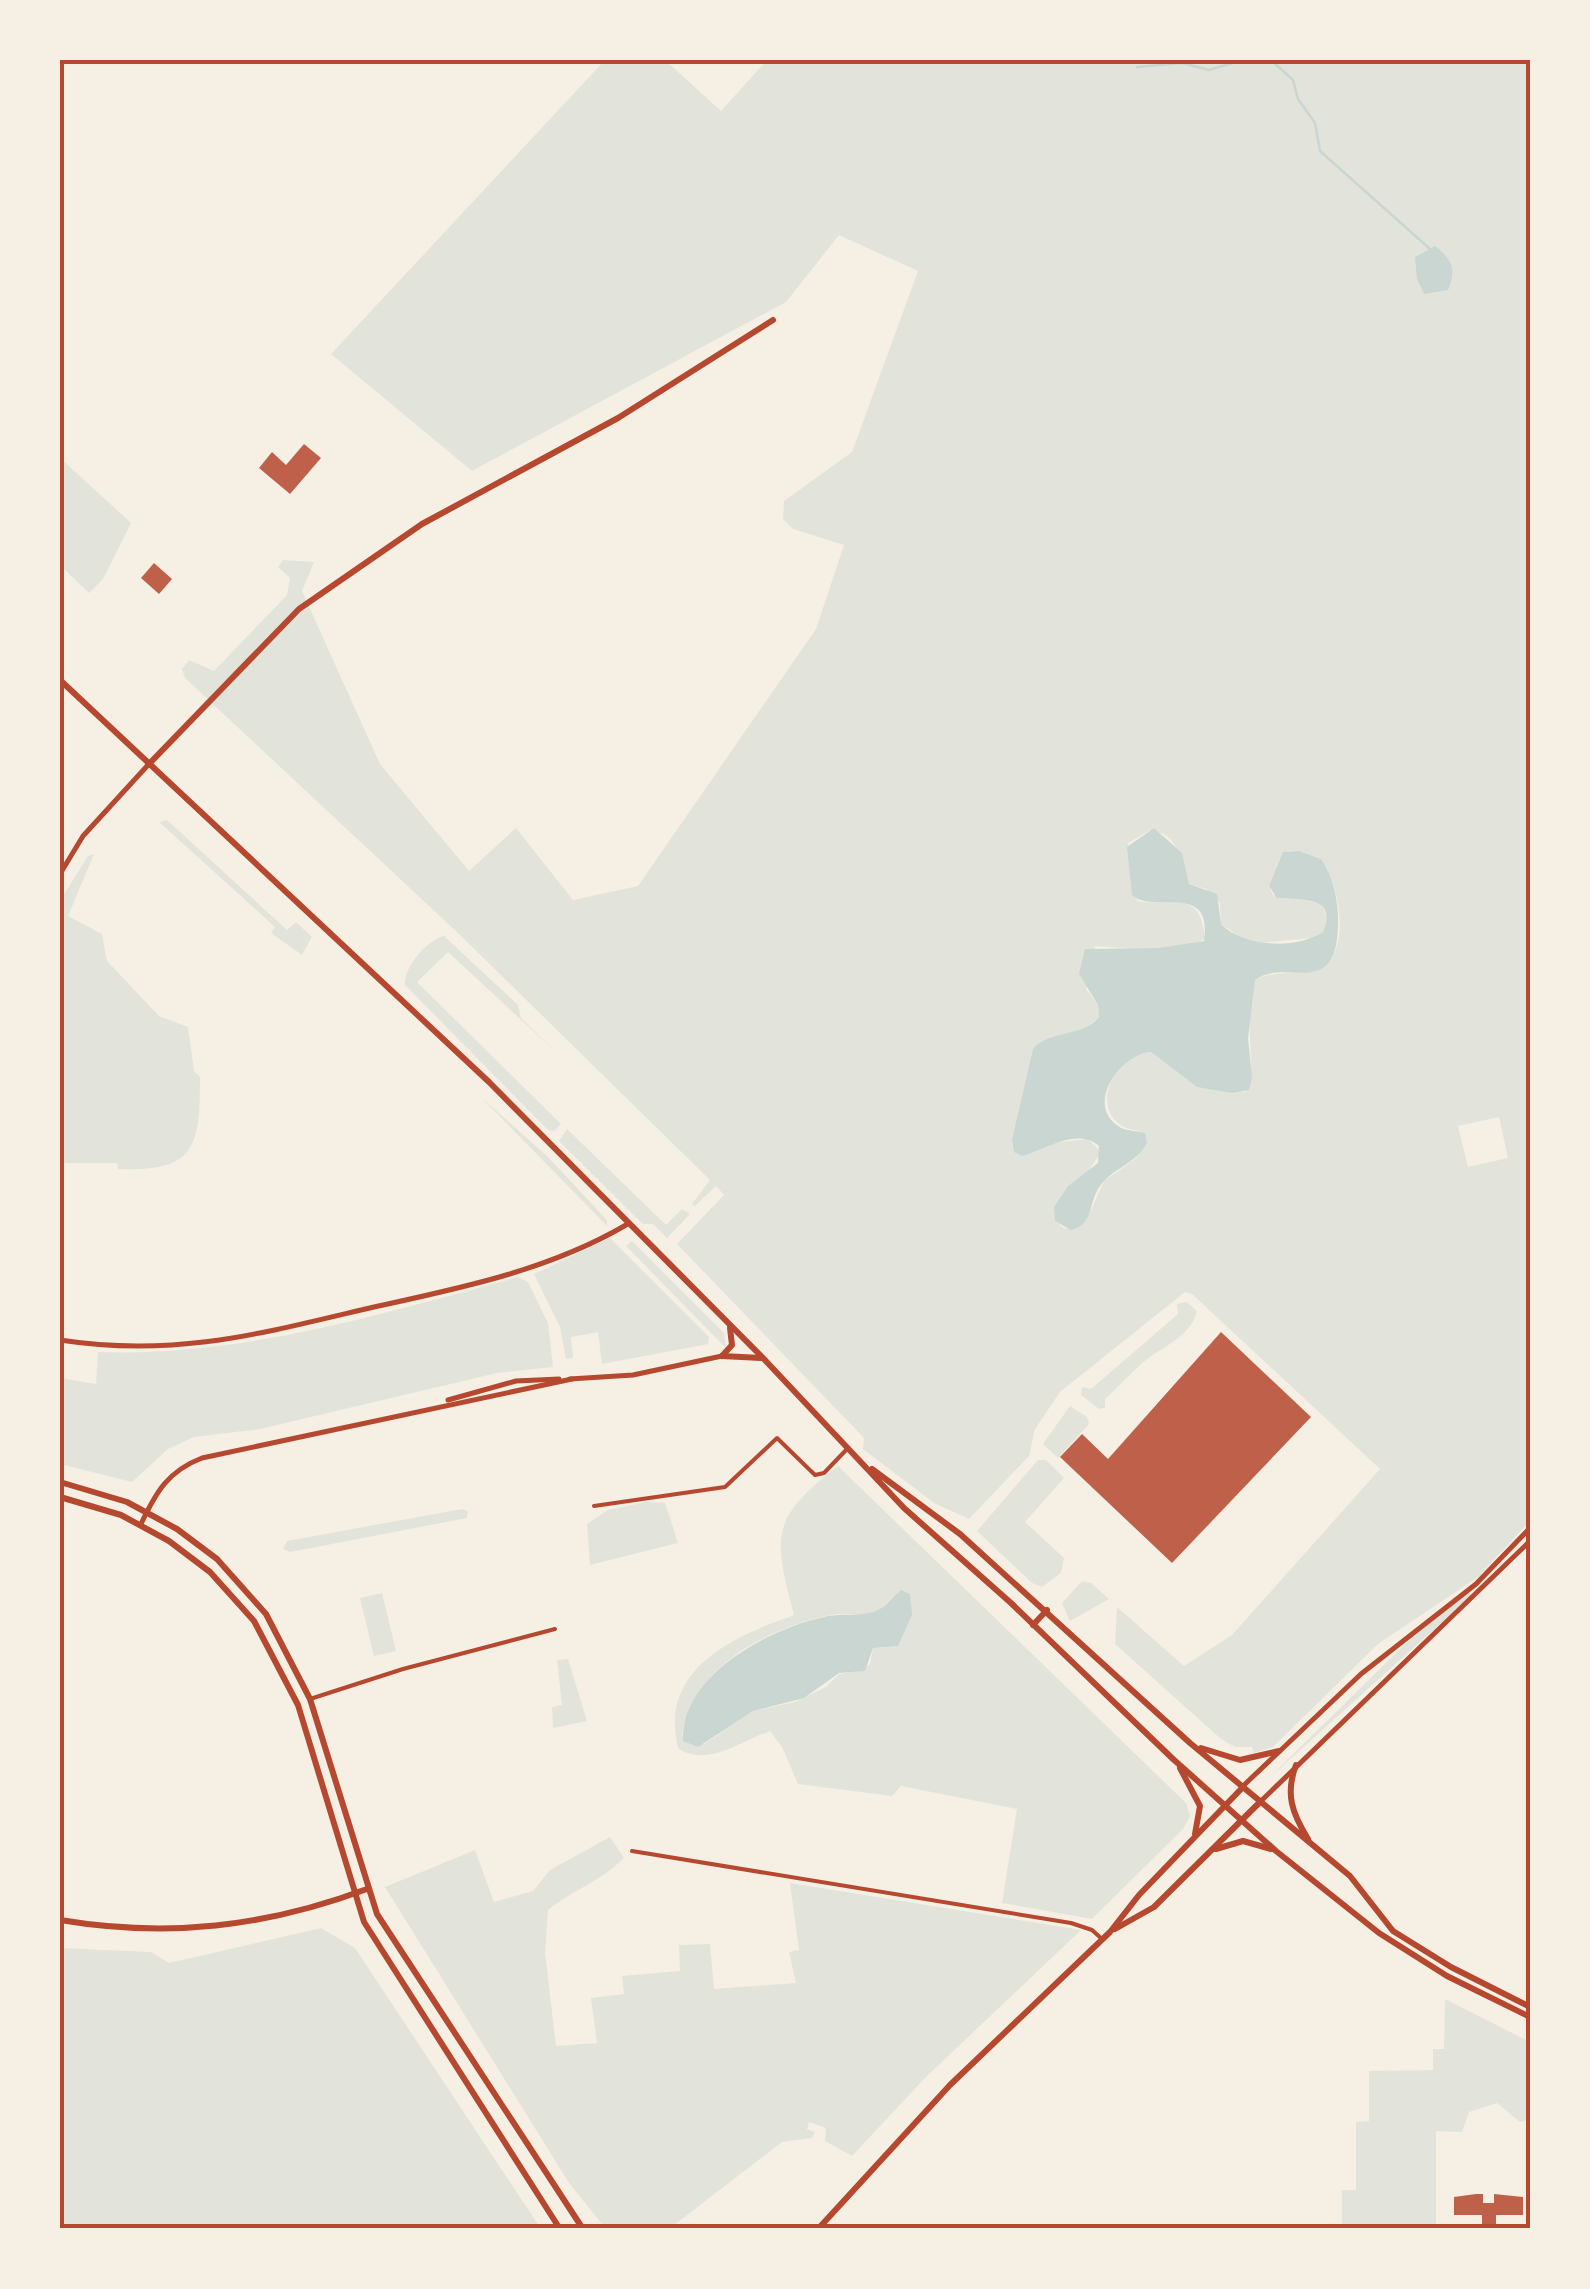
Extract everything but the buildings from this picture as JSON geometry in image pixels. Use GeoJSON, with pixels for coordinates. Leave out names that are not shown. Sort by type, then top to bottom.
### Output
{"type":"FeatureCollection","features":[{"type":"Feature","properties":{"kind":"main road"},"geometry":{"type":"LineString","coordinates":[[148,764],[299,609],[422,524],[618,418],[773,320]]}},
{"type":"Feature","properties":{"kind":"main road"},"geometry":{"type":"LineString","coordinates":[[60,680],[446,1040],[763,1358],[904,1508],[1173,1759],[1276,1851],[1412,1956],[1530,2017]]}},
{"type":"Feature","properties":{"kind":"main road"},"geometry":{"type":"LineString","coordinates":[[722,1356],[732,1345],[730,1327]]}},
{"type":"Feature","properties":{"kind":"main road"},"geometry":{"type":"LineString","coordinates":[[722,1356],[763,1358]]}},
{"type":"Feature","properties":{"kind":"main road"},"geometry":{"type":"LineString","coordinates":[[862,1462],[960,1534],[1190,1742],[1350,1876],[1393,1931],[1410,1944],[1530,2007]]}},
{"type":"Feature","properties":{"kind":"main road"},"geometry":{"type":"LineString","coordinates":[[60,1482],[147,1512],[200,1545],[250,1594],[279,1634],[310,1699],[367,1889],[410,1969],[583,2229]]}},
{"type":"Feature","properties":{"kind":"main road"},"geometry":{"type":"LineString","coordinates":[[60,1497],[141,1524],[210,1572],[267,1641],[301,1714],[353,1894],[391,1968],[560,2229]]}},
{"type":"Feature","properties":{"kind":"main road"},"geometry":{"type":"LineString","coordinates":[[1033,1625],[1047,1610]]}},
{"type":"Feature","properties":{"kind":"main road"},"geometry":{"type":"LineString","coordinates":[[1190,1742],[1240,1760],[1280,1751]]}},
{"type":"Feature","properties":{"kind":"main road"},"geometry":{"type":"LineString","coordinates":[[1173,1759],[1200,1806],[1192,1841]]}},
{"type":"Feature","properties":{"kind":"main road"},"geometry":{"type":"LineString","coordinates":[[1296,1765],[1289,1788],[1290,1806],[1311,1844]]}},
{"type":"Feature","properties":{"kind":"main road"},"geometry":{"type":"LineString","coordinates":[[818,2229],[950,2085],[1110,1932],[1243,1787]]}},
{"type":"Feature","properties":{"kind":"main road"},"geometry":{"type":"LineString","coordinates":[[1110,1932],[1154,1906],[1261,1801]]}},
{"type":"Feature","properties":{"kind":"main road"},"geometry":{"type":"LineString","coordinates":[[1204,1856],[1238,1842],[1276,1851]]}},
{"type":"Feature","properties":{"kind":"main road"},"geometry":{"type":"LineString","coordinates":[[60,1920],[188,1932],[263,1920],[367,1889]]}},
{"type":"Feature","properties":{"kind":"street"},"geometry":{"type":"LineString","coordinates":[[60,874],[83,836],[148,764]]}},
{"type":"Feature","properties":{"kind":"street"},"geometry":{"type":"LineString","coordinates":[[60,1340],[146,1349],[252,1338],[526,1269],[577,1250],[626,1224]]}},
{"type":"Feature","properties":{"kind":"street"},"geometry":{"type":"LineString","coordinates":[[141,1524],[170,1476],[202,1458],[430,1406],[516,1382],[633,1375],[722,1356]]}},
{"type":"Feature","properties":{"kind":"street"},"geometry":{"type":"LineString","coordinates":[[594,1506],[726,1487],[777,1438],[815,1475],[824,1473],[849,1447]]}},
{"type":"Feature","properties":{"kind":"street"},"geometry":{"type":"LineString","coordinates":[[1243,1787],[1361,1674],[1476,1584],[1530,1528]]}},
{"type":"Feature","properties":{"kind":"street"},"geometry":{"type":"LineString","coordinates":[[1261,1801],[1530,1541]]}},
{"type":"Feature","properties":{"kind":"street"},"geometry":{"type":"LineString","coordinates":[[310,1699],[400,1670],[555,1629]]}},
{"type":"Feature","properties":{"kind":"street"},"geometry":{"type":"LineString","coordinates":[[632,1851],[1058,1920],[1088,1928],[1102,1939]]}},
{"type":"Feature","properties":{"kind":"shaded area"},"geometry":{"type":"Polygon","coordinates":[[[605,60],[665,60],[721,111],[767,60],[1530,60],[1530,1521],[1478,1577],[1378,1644],[1273,1747],[1254,1753],[1252,1747],[1235,1747],[1221,1739],[1115,1644],[1117,1607],[1184,1666],[1232,1635],[1380,1469],[1192,1294],[1185,1292],[1060,1392],[1035,1429],[1029,1456],[969,1519],[934,1503],[863,1449],[864,1438],[677,1244],[724,1195],[716,1186],[695,1206],[692,1204],[710,1180],[459,934],[185,678],[182,669],[189,660],[214,671],[287,595],[290,578],[278,567],[283,560],[314,562],[302,591],[380,764],[469,871],[516,828],[573,900],[638,886],[816,629],[844,545],[793,529],[783,519],[784,501],[852,452],[918,271],[839,235],[786,302],[472,471],[331,354],[605,60]],[[1150,830],[1128,843],[1137,901],[1191,905],[1202,922],[1205,938],[1170,948],[1095,946],[1086,989],[1098,1005],[1099,1017],[1026,1082],[1012,1147],[1088,1139],[1101,1152],[1055,1221],[1065,1229],[1090,1212],[1104,1181],[1135,1159],[1147,1143],[1140,1131],[1123,1126],[1112,1117],[1108,1105],[1108,1091],[1122,1065],[1151,1052],[1197,1087],[1245,1092],[1249,1081],[1250,1009],[1255,980],[1324,966],[1337,944],[1337,898],[1321,859],[1299,851],[1283,852],[1269,886],[1273,895],[1303,898],[1320,905],[1326,920],[1323,932],[1312,938],[1250,944],[1221,924],[1220,903],[1206,889],[1189,884],[1178,851],[1168,837],[1150,830]],[[1499,1117],[1458,1126],[1468,1167],[1508,1158],[1499,1117]]]}},
{"type":"Feature","properties":{"kind":"shaded area"},"geometry":{"type":"Polygon","coordinates":[[[1435,246],[1451,265],[1451,283],[1448,290],[1424,294],[1417,279],[1415,257],[1435,246]]]}},
{"type":"Feature","properties":{"kind":"shaded area"},"geometry":{"type":"Polygon","coordinates":[[[60,458],[131,523],[103,579],[89,593],[60,565],[60,458]]]}},
{"type":"Feature","properties":{"kind":"shaded area"},"geometry":{"type":"Polygon","coordinates":[[[167,820],[287,930],[296,922],[312,937],[302,955],[271,933],[275,927],[159,822],[167,820]]]}},
{"type":"Feature","properties":{"kind":"shaded area"},"geometry":{"type":"Polygon","coordinates":[[[1154,828],[1182,853],[1189,884],[1217,894],[1221,924],[1256,941],[1299,942],[1323,932],[1326,911],[1321,906],[1306,900],[1277,898],[1269,886],[1283,852],[1299,851],[1321,859],[1336,900],[1335,949],[1329,963],[1319,970],[1267,974],[1255,980],[1248,1038],[1252,1078],[1249,1090],[1232,1093],[1197,1087],[1151,1052],[1139,1055],[1117,1071],[1105,1095],[1105,1108],[1121,1128],[1145,1133],[1147,1143],[1137,1156],[1105,1180],[1084,1223],[1071,1230],[1055,1221],[1054,1207],[1068,1186],[1098,1163],[1099,1146],[1071,1139],[1022,1156],[1014,1152],[1012,1140],[1033,1049],[1048,1039],[1084,1028],[1099,1017],[1098,1005],[1079,974],[1085,949],[1159,948],[1204,941],[1204,922],[1200,911],[1191,905],[1141,900],[1132,895],[1127,847],[1154,828]]]}},
{"type":"Feature","properties":{"kind":"shaded area"},"geometry":{"type":"Polygon","coordinates":[[[94,854],[68,916],[102,934],[107,961],[159,1016],[188,1027],[194,1071],[200,1077],[195,1138],[178,1160],[164,1166],[118,1169],[117,1163],[60,1163],[60,901],[88,856],[94,854]]]}},
{"type":"Feature","properties":{"kind":"shaded area"},"geometry":{"type":"Polygon","coordinates":[[[444,936],[518,1005],[521,1018],[558,1054],[448,952],[417,982],[561,1124],[554,1131],[548,1130],[405,985],[418,955],[444,936]]]}},
{"type":"Feature","properties":{"kind":"shaded area"},"geometry":{"type":"Polygon","coordinates":[[[481,1097],[548,1157],[607,1220],[607,1226],[481,1097]]]}},
{"type":"Feature","properties":{"kind":"shaded area"},"geometry":{"type":"Polygon","coordinates":[[[567,1129],[666,1225],[682,1209],[690,1214],[667,1238],[653,1224],[643,1224],[559,1141],[567,1129]]]}},
{"type":"Feature","properties":{"kind":"shaded area"},"geometry":{"type":"Polygon","coordinates":[[[610,1238],[709,1337],[708,1344],[602,1364],[598,1332],[571,1337],[573,1358],[566,1359],[560,1327],[534,1274],[610,1238]]]}},
{"type":"Feature","properties":{"kind":"shaded area"},"geometry":{"type":"Polygon","coordinates":[[[632,1241],[724,1333],[726,1348],[626,1246],[632,1241]]]}},
{"type":"Feature","properties":{"kind":"shaded area"},"geometry":{"type":"Polygon","coordinates":[[[518,1277],[528,1282],[548,1323],[553,1367],[497,1373],[260,1429],[194,1437],[168,1449],[132,1482],[60,1464],[60,1378],[96,1384],[98,1352],[205,1348],[258,1340],[363,1318],[518,1277]]]}},
{"type":"Feature","properties":{"kind":"shaded area"},"geometry":{"type":"Polygon","coordinates":[[[1187,1302],[1197,1311],[1188,1328],[1136,1369],[1105,1399],[1105,1408],[1099,1409],[1081,1395],[1082,1387],[1091,1389],[1178,1314],[1177,1304],[1187,1302]]]}},
{"type":"Feature","properties":{"kind":"shaded area"},"geometry":{"type":"Polygon","coordinates":[[[1070,1406],[1087,1417],[1089,1424],[1058,1458],[1043,1444],[1070,1406]]]}},
{"type":"Feature","properties":{"kind":"shaded area"},"geometry":{"type":"Polygon","coordinates":[[[1038,1460],[1046,1460],[1064,1478],[1025,1522],[1064,1558],[1061,1573],[1042,1587],[1032,1583],[977,1531],[1038,1460]]]}},
{"type":"Feature","properties":{"kind":"shaded area"},"geometry":{"type":"Polygon","coordinates":[[[838,1466],[1186,1803],[1190,1816],[1183,1829],[1092,1919],[1002,1903],[1017,1809],[901,1786],[892,1796],[798,1784],[782,1747],[770,1731],[712,1754],[700,1755],[678,1748],[675,1720],[690,1677],[725,1646],[794,1615],[782,1565],[783,1530],[799,1500],[838,1466]],[[901,1590],[877,1611],[807,1621],[759,1640],[717,1670],[701,1689],[688,1711],[682,1735],[704,1744],[753,1711],[795,1702],[826,1687],[839,1674],[860,1671],[870,1664],[873,1648],[898,1646],[909,1620],[901,1590]]]}},
{"type":"Feature","properties":{"kind":"shaded area"},"geometry":{"type":"Polygon","coordinates":[[[646,1502],[665,1503],[678,1543],[590,1565],[587,1524],[608,1510],[646,1502]]]}},
{"type":"Feature","properties":{"kind":"shaded area"},"geometry":{"type":"Polygon","coordinates":[[[468,1511],[467,1518],[290,1552],[283,1549],[287,1541],[468,1511]]]}},
{"type":"Feature","properties":{"kind":"shaded area"},"geometry":{"type":"Polygon","coordinates":[[[1082,1581],[1091,1583],[1109,1599],[1070,1621],[1062,1603],[1082,1581]]]}},
{"type":"Feature","properties":{"kind":"shaded area"},"geometry":{"type":"Polygon","coordinates":[[[901,1590],[910,1594],[912,1615],[898,1646],[873,1648],[865,1671],[839,1673],[804,1698],[753,1711],[698,1747],[683,1741],[686,1717],[696,1695],[732,1659],[754,1644],[802,1623],[878,1610],[901,1590]]]}},
{"type":"Feature","properties":{"kind":"shaded area"},"geometry":{"type":"Polygon","coordinates":[[[1468,1590],[1472,1595],[1268,1779],[1400,1649],[1468,1590]]]}},
{"type":"Feature","properties":{"kind":"shaded area"},"geometry":{"type":"Polygon","coordinates":[[[382,1593],[396,1651],[374,1656],[360,1598],[382,1593]]]}},
{"type":"Feature","properties":{"kind":"shaded area"},"geometry":{"type":"Polygon","coordinates":[[[568,1659],[587,1721],[553,1728],[552,1707],[562,1705],[557,1660],[568,1659]]]}},
{"type":"Feature","properties":{"kind":"shaded area"},"geometry":{"type":"Polygon","coordinates":[[[610,1837],[624,1858],[548,1910],[545,1952],[556,2046],[597,2043],[591,1998],[624,1994],[622,1976],[680,1971],[679,1945],[710,1944],[714,1989],[796,1983],[789,1952],[799,1950],[790,1883],[1081,1930],[926,2077],[852,2156],[825,2141],[826,2128],[809,2122],[807,2129],[815,2132],[812,2138],[782,2142],[669,2229],[606,2229],[569,2183],[385,1887],[475,1850],[494,1902],[533,1891],[550,1870],[610,1837]]]}},
{"type":"Feature","properties":{"kind":"shaded area"},"geometry":{"type":"Polygon","coordinates":[[[321,1928],[355,1948],[541,2229],[60,2229],[60,1948],[151,1952],[169,1963],[321,1928]]]}},
{"type":"Feature","properties":{"kind":"shaded area"},"geometry":{"type":"Polygon","coordinates":[[[1445,1999],[1530,2042],[1530,2119],[1520,2122],[1497,2103],[1469,2112],[1462,2132],[1436,2131],[1436,2229],[1342,2229],[1342,2190],[1356,2190],[1356,2122],[1369,2121],[1369,2071],[1433,2070],[1433,2049],[1444,2049],[1445,1999]]]}},
{"type":"Feature","properties":{"kind":"waterway"},"geometry":{"type":"LineString","coordinates":[[1137,67],[1182,63],[1209,70],[1243,60]]}},
{"type":"Feature","properties":{"kind":"waterway"},"geometry":{"type":"LineString","coordinates":[[1271,60],[1293,80],[1298,99],[1315,123],[1320,151],[1430,249]]}}]}
